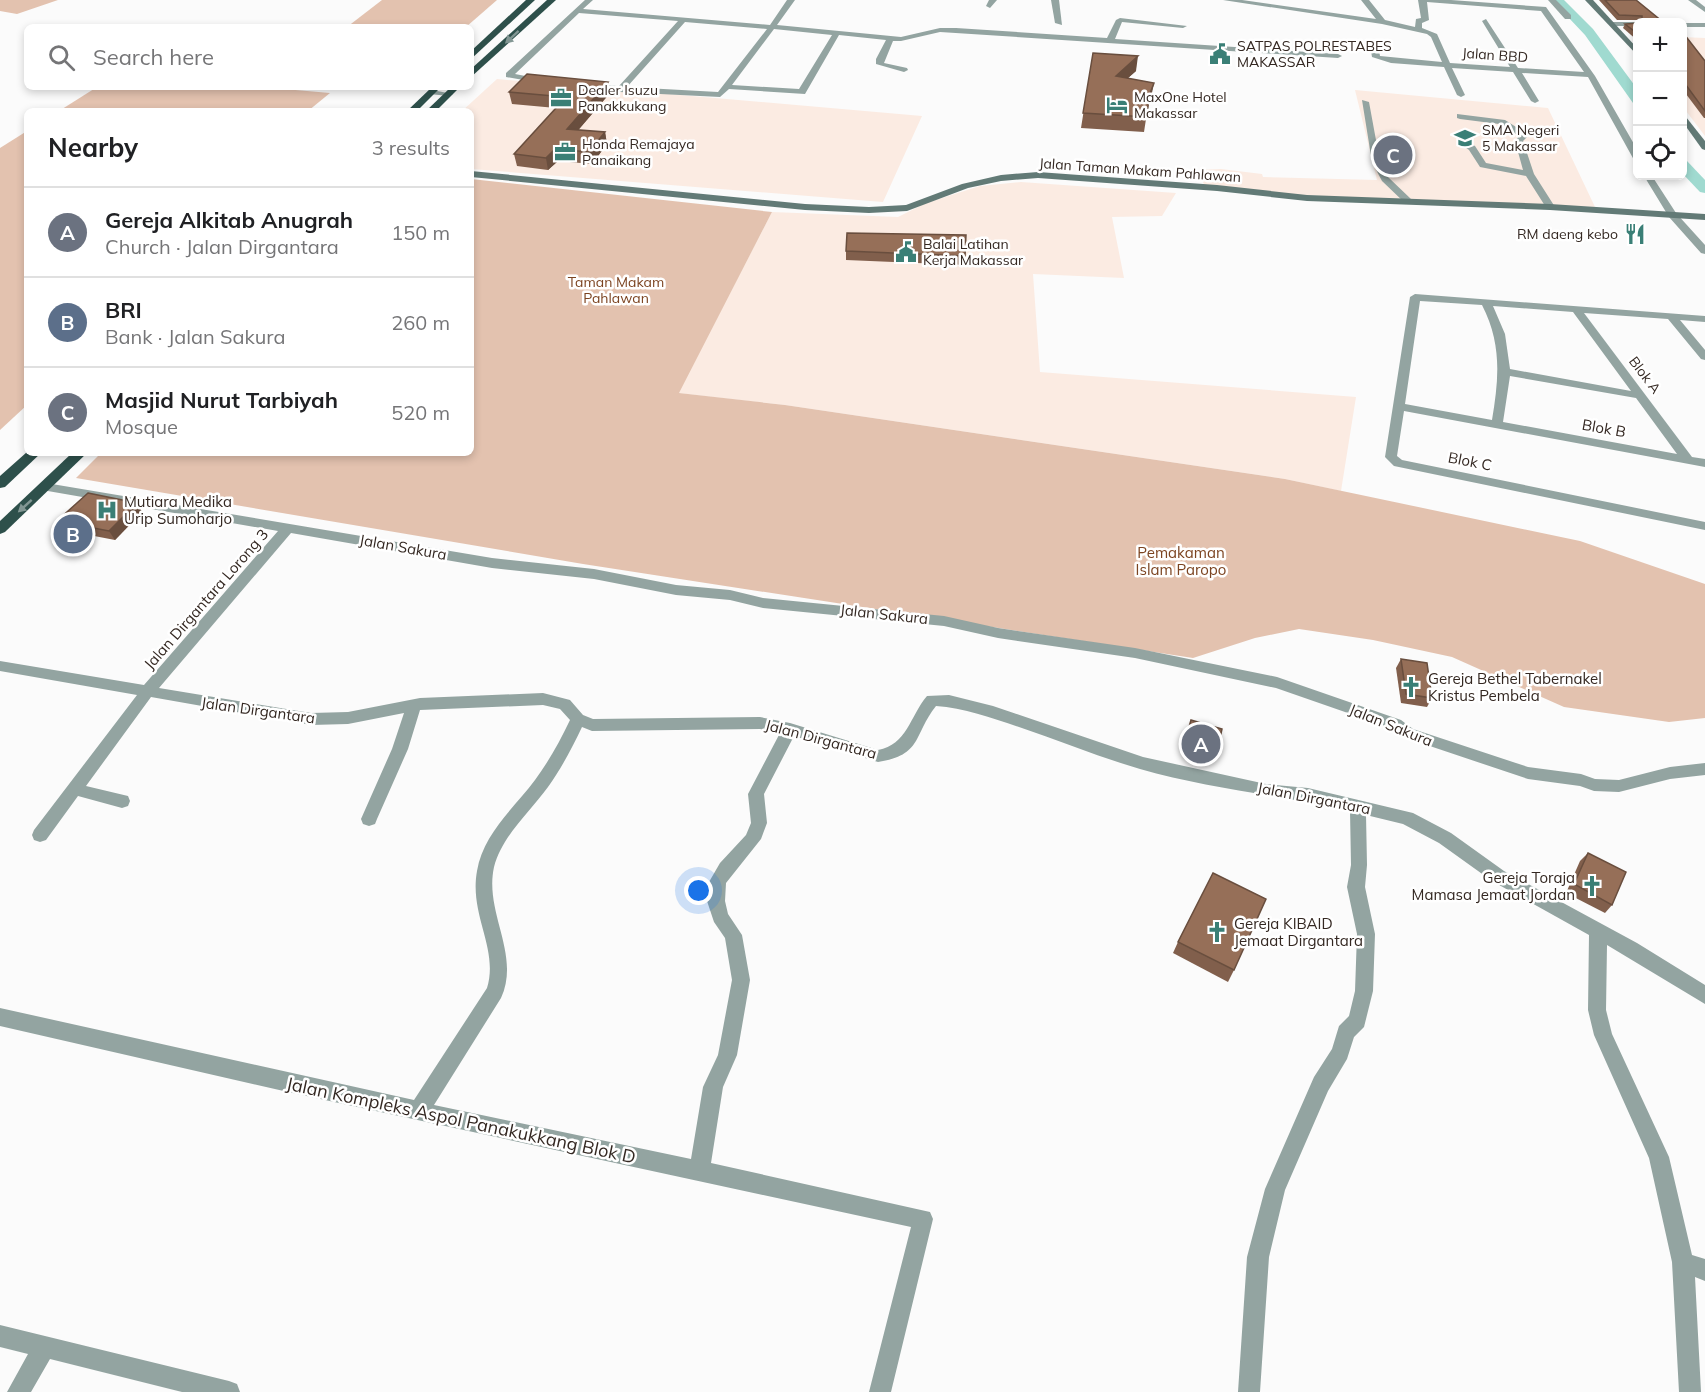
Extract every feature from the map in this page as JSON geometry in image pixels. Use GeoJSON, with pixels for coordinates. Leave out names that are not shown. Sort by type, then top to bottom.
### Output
{"type":"FeatureCollection","features":[{"type":"Feature","properties":{"kind":"highway"},"geometry":{"type":"LineString","coordinates":[[474,53],[529,2],[549,3]]}},
{"type":"Feature","properties":{"kind":"highway"},"geometry":{"type":"LineString","coordinates":[[474,71],[549,3]]}},
{"type":"Feature","properties":{"kind":"highway"},"geometry":{"type":"LineString","coordinates":[[415,108],[434,90]]}},
{"type":"Feature","properties":{"kind":"highway"},"geometry":{"type":"LineString","coordinates":[[434,108],[453,90]]}},
{"type":"Feature","properties":{"kind":"highway"},"geometry":{"type":"LineString","coordinates":[[0,484],[31,456]]}},
{"type":"Feature","properties":{"kind":"highway"},"geometry":{"type":"LineString","coordinates":[[0,529],[77,456]]}},
{"type":"Feature","properties":{"kind":"main road"},"geometry":{"type":"LineString","coordinates":[[1589,0],[1633,48]]}},
{"type":"Feature","properties":{"kind":"main road"},"geometry":{"type":"LineString","coordinates":[[1687,120],[1705,147]]}},
{"type":"Feature","properties":{"kind":"main road","name":"Jalan Taman Makam Pahlawan"},"geometry":{"type":"LineString","coordinates":[[474,174],[806,207],[869,210],[907,207],[975,183],[1038,175],[1217,188],[1307,198],[1550,207],[1705,217]]}},
{"type":"Feature","properties":{"kind":"street"},"geometry":{"type":"LineString","coordinates":[[557,83],[509,75],[589,0]]}},
{"type":"Feature","properties":{"kind":"street"},"geometry":{"type":"LineString","coordinates":[[577,86],[720,95],[729,87],[790,0]]}},
{"type":"Feature","properties":{"kind":"street"},"geometry":{"type":"LineString","coordinates":[[1055,0],[1059,23]]}},
{"type":"Feature","properties":{"kind":"street"},"geometry":{"type":"LineString","coordinates":[[1227,0],[1382,22],[1418,29],[1433,35],[1461,95]]}},
{"type":"Feature","properties":{"kind":"street"},"geometry":{"type":"LineString","coordinates":[[1314,12],[1316,0]]}},
{"type":"Feature","properties":{"kind":"street"},"geometry":{"type":"LineString","coordinates":[[1365,0],[1382,22]]}},
{"type":"Feature","properties":{"kind":"street"},"geometry":{"type":"LineString","coordinates":[[1546,0],[1544,10],[1590,75],[1633,151]]}},
{"type":"Feature","properties":{"kind":"street"},"geometry":{"type":"LineString","coordinates":[[1418,29],[1419,21],[1425,20],[1422,1],[1544,10],[1566,15],[1552,0]]}},
{"type":"Feature","properties":{"kind":"street"},"geometry":{"type":"LineString","coordinates":[[1692,0],[1705,10]]}},
{"type":"Feature","properties":{"kind":"street"},"geometry":{"type":"LineString","coordinates":[[578,11],[891,38],[913,38],[946,30],[1338,56]]}},
{"type":"Feature","properties":{"kind":"street"},"geometry":{"type":"LineString","coordinates":[[620,90],[683,20]]}},
{"type":"Feature","properties":{"kind":"street"},"geometry":{"type":"LineString","coordinates":[[1110,40],[1120,20],[1183,26]]}},
{"type":"Feature","properties":{"kind":"street"},"geometry":{"type":"LineString","coordinates":[[1486,21],[1535,101]]}},
{"type":"Feature","properties":{"kind":"street"},"geometry":{"type":"LineString","coordinates":[[1613,24],[1633,24]]}},
{"type":"Feature","properties":{"kind":"street"},"geometry":{"type":"LineString","coordinates":[[1687,25],[1705,26]]}},
{"type":"Feature","properties":{"kind":"street"},"geometry":{"type":"LineString","coordinates":[[729,87],[802,92],[837,33]]}},
{"type":"Feature","properties":{"kind":"street"},"geometry":{"type":"LineString","coordinates":[[891,38],[880,59],[880,64],[904,70]]}},
{"type":"Feature","properties":{"kind":"street","name":"Jalan BBD"},"geometry":{"type":"LineString","coordinates":[[1374,45],[1376,57],[1398,61],[1590,75]]}},
{"type":"Feature","properties":{"kind":"street"},"geometry":{"type":"LineString","coordinates":[[434,90],[453,90]]}},
{"type":"Feature","properties":{"kind":"street"},"geometry":{"type":"LineString","coordinates":[[1365,102],[1376,162],[1385,178],[1408,201]]}},
{"type":"Feature","properties":{"kind":"street"},"geometry":{"type":"LineString","coordinates":[[1460,116],[1508,122],[1518,129],[1524,136],[1519,141],[1530,174],[1550,207]]}},
{"type":"Feature","properties":{"kind":"street"},"geometry":{"type":"LineString","coordinates":[[1462,142],[1472,148],[1483,165],[1530,174]]}},
{"type":"Feature","properties":{"kind":"street"},"geometry":{"type":"LineString","coordinates":[[1651,180],[1672,215],[1705,251]]}},
{"type":"Feature","properties":{"kind":"street","name":"Blok C"},"geometry":{"type":"LineString","coordinates":[[1486,303],[1415,297],[1405,349],[1390,457],[1398,463],[1705,526]]}},
{"type":"Feature","properties":{"kind":"street"},"geometry":{"type":"LineString","coordinates":[[1486,303],[1705,319]]}},
{"type":"Feature","properties":{"kind":"street"},"geometry":{"type":"LineString","coordinates":[[1486,303],[1500,328],[1506,372],[1497,425]]}},
{"type":"Feature","properties":{"kind":"street","name":"Blok A"},"geometry":{"type":"LineString","coordinates":[[1576,309],[1688,460]]}},
{"type":"Feature","properties":{"kind":"street"},"geometry":{"type":"LineString","coordinates":[[1672,317],[1705,357]]}},
{"type":"Feature","properties":{"kind":"street"},"geometry":{"type":"LineString","coordinates":[[1506,372],[1642,396]]}},
{"type":"Feature","properties":{"kind":"street","name":"Blok B"},"geometry":{"type":"LineString","coordinates":[[1398,406],[1705,463]]}},
{"type":"Feature","properties":{"kind":"street","name":"Jalan Sakura"},"geometry":{"type":"LineString","coordinates":[[46,487],[492,563],[594,574],[676,590],[730,595],[763,603],[944,621],[998,633],[1202,665],[1277,683],[1396,724],[1408,734],[1504,766],[1548,777],[1581,780],[1594,785],[1619,786],[1670,773],[1705,769]]}},
{"type":"Feature","properties":{"kind":"street","name":"Jalan Dirgantara Lorong 3"},"geometry":{"type":"LineString","coordinates":[[40,835],[147,692],[289,527]]}},
{"type":"Feature","properties":{"kind":"street","name":"Jalan Dirgantara"},"geometry":{"type":"LineString","coordinates":[[3,669],[311,719],[348,718],[414,705],[543,699],[565,704],[578,719],[601,726],[742,722],[790,729],[878,756],[890,755],[906,746],[925,707],[932,700],[939,699],[993,712],[1142,763],[1266,790],[1308,795],[1407,818],[1445,838],[1498,876],[1705,995]]}},
{"type":"Feature","properties":{"kind":"street"},"geometry":{"type":"LineString","coordinates":[[369,819],[400,749],[414,705]]}},
{"type":"Feature","properties":{"kind":"street"},"geometry":{"type":"LineString","coordinates":[[419,1110],[495,992],[501,978],[494,934],[484,904],[484,879],[491,851],[501,833],[543,783],[561,755],[578,719]]}},
{"type":"Feature","properties":{"kind":"street"},"geometry":{"type":"LineString","coordinates":[[699,1172],[713,1087],[727,1055],[741,980],[733,935],[720,917],[716,901],[718,882],[726,868],[753,839],[759,823],[756,794],[790,729]]}},
{"type":"Feature","properties":{"kind":"street"},"geometry":{"type":"LineString","coordinates":[[74,789],[122,801]]}},
{"type":"Feature","properties":{"kind":"street"},"geometry":{"type":"LineString","coordinates":[[1249,1392],[1258,1257],[1275,1189],[1321,1084],[1340,1053],[1346,1032],[1357,1021],[1364,991],[1366,934],[1356,887],[1359,865],[1358,806]]}},
{"type":"Feature","properties":{"kind":"street"},"geometry":{"type":"LineString","coordinates":[[1598,932],[1597,1010],[1603,1035],[1659,1157],[1683,1262],[1690,1392]]}},
{"type":"Feature","properties":{"kind":"street","name":"Jalan Kompleks Aspol Panakukkang Blok D"},"geometry":{"type":"LineString","coordinates":[[0,1017],[699,1172],[922,1219],[880,1392]]}},
{"type":"Feature","properties":{"kind":"street"},"geometry":{"type":"LineString","coordinates":[[1683,1262],[1705,1270]]}},
{"type":"Feature","properties":{"kind":"street"},"geometry":{"type":"LineString","coordinates":[[0,1336],[228,1392]]}},
{"type":"Feature","properties":{"kind":"street"},"geometry":{"type":"LineString","coordinates":[[18,1392],[45,1347]]}},
{"type":"Feature","properties":{"kind":"shaded area"},"geometry":{"type":"Polygon","coordinates":[[[1687,37],[1705,38],[1705,136],[1687,112],[1687,37]]]}},
{"type":"Feature","properties":{"kind":"shaded area"},"geometry":{"type":"Polygon","coordinates":[[[497,79],[922,116],[883,202],[474,169],[474,108],[465,108],[497,79]]]}},
{"type":"Feature","properties":{"kind":"shaded area","name":"SMA Negeri 5 Makassar"},"geometry":{"type":"Polygon","coordinates":[[[1355,90],[1548,108],[1595,207],[1299,195],[1205,187],[1198,170],[1221,169],[1262,174],[1263,177],[1377,180],[1355,90]]]}},
{"type":"Feature","properties":{"kind":"shaded area"},"geometry":{"type":"Polygon","coordinates":[[[1021,182],[1176,193],[1162,216],[1112,217],[1124,278],[1033,274],[1040,372],[1356,397],[1341,491],[1285,479],[785,405],[678,393],[772,212],[898,217],[926,203],[980,186],[1021,182]]]}},
{"type":"Feature","properties":{"kind":"green space"},"geometry":{"type":"Polygon","coordinates":[[[0,0],[58,0],[17,14],[0,11],[0,0]]]}},
{"type":"Feature","properties":{"kind":"green space"},"geometry":{"type":"Polygon","coordinates":[[[382,0],[497,0],[469,24],[351,24],[382,0]]]}},
{"type":"Feature","properties":{"kind":"green space"},"geometry":{"type":"Polygon","coordinates":[[[92,90],[296,90],[330,93],[312,108],[64,108],[92,90]]]}},
{"type":"Feature","properties":{"kind":"green space"},"geometry":{"type":"Polygon","coordinates":[[[24,133],[24,408],[0,430],[0,148],[24,133]]]}},
{"type":"Feature","properties":{"kind":"green space","name":"Pemakaman Islam Paropo"},"geometry":{"type":"Polygon","coordinates":[[[474,179],[772,212],[679,393],[785,405],[1285,479],[1580,541],[1705,584],[1705,718],[1669,722],[1564,707],[1452,657],[1373,640],[1299,629],[1255,638],[1193,658],[583,564],[76,478],[98,456],[474,456],[474,179]]]}},
{"type":"Feature","properties":{"kind":"building"},"geometry":{"type":"Polygon","coordinates":[[[1605,0],[1636,0],[1658,18],[1642,18],[1642,16],[1619,15],[1605,0]]]}},
{"type":"Feature","properties":{"kind":"building"},"geometry":{"type":"Polygon","coordinates":[[[1633,23],[1633,30],[1625,24],[1633,23]]]}},
{"type":"Feature","properties":{"kind":"building"},"geometry":{"type":"Polygon","coordinates":[[[1687,38],[1705,61],[1705,111],[1687,86],[1687,38]]]}},
{"type":"Feature","properties":{"kind":"building","name":"MaxOne Hotel Makassar"},"geometry":{"type":"Polygon","coordinates":[[[1093,53],[1138,56],[1116,76],[1154,83],[1149,96],[1147,117],[1083,113],[1093,53]]]}},
{"type":"Feature","properties":{"kind":"building"},"geometry":{"type":"Polygon","coordinates":[[[527,74],[608,82],[567,129],[605,132],[589,152],[555,149],[546,158],[514,154],[566,97],[509,92],[527,74]]]}},
{"type":"Feature","properties":{"kind":"building"},"geometry":{"type":"Polygon","coordinates":[[[847,233],[966,235],[965,256],[846,251],[847,233]]]}},
{"type":"Feature","properties":{"kind":"building"},"geometry":{"type":"Polygon","coordinates":[[[88,493],[137,503],[109,531],[57,521],[88,493]]]}},
{"type":"Feature","properties":{"kind":"building"},"geometry":{"type":"Polygon","coordinates":[[[1401,659],[1427,663],[1432,698],[1406,694],[1401,659]]]}},
{"type":"Feature","properties":{"kind":"building"},"geometry":{"type":"Polygon","coordinates":[[[1191,720],[1222,729],[1217,751],[1185,741],[1191,720]]]}},
{"type":"Feature","properties":{"kind":"building","name":"Gereja Toraja Mamasa Jemaat Jordan"},"geometry":{"type":"Polygon","coordinates":[[[1588,853],[1626,872],[1612,905],[1574,884],[1588,853]]]}},
{"type":"Feature","properties":{"kind":"building","name":"Gereja KIBAID Jemaat Dirgantara"},"geometry":{"type":"Polygon","coordinates":[[[1213,873],[1266,899],[1234,970],[1178,942],[1213,873]]]}},
{"type":"Feature","properties":{"kind":"waterway"},"geometry":{"type":"LineString","coordinates":[[1558,0],[1589,32],[1633,93]]}},
{"type":"Feature","properties":{"kind":"waterway"},"geometry":{"type":"LineString","coordinates":[[1687,169],[1705,189]]}},
{"type":"Feature","properties":{"kind":"place","name":"SATPAS POLRESTABES MAKASSAR"},"geometry":{"type":"Point","coordinates":[1220,54]}},
{"type":"Feature","properties":{"kind":"place","name":"Dealer Isuzu Panakkukang"},"geometry":{"type":"Point","coordinates":[561,98]}},
{"type":"Feature","properties":{"kind":"place","name":"MaxOne Hotel Makassar"},"geometry":{"type":"Point","coordinates":[1117,105]}},
{"type":"Feature","properties":{"kind":"place","name":"SMA Negeri 5 Makassar"},"geometry":{"type":"Point","coordinates":[1465,138]}},
{"type":"Feature","properties":{"kind":"place","name":"Honda Remajaya Panaikang"},"geometry":{"type":"Point","coordinates":[565,152]}},
{"type":"Feature","properties":{"kind":"place","name":"Masjid Nurut Tarbiyah"},"geometry":{"type":"Point","coordinates":[1393,155]}},
{"type":"Feature","properties":{"kind":"place","name":"RM daeng kebo"},"geometry":{"type":"Point","coordinates":[1635,234]}},
{"type":"Feature","properties":{"kind":"place","name":"Balai Latihan Kerja Makassar"},"geometry":{"type":"Point","coordinates":[906,252]}},
{"type":"Feature","properties":{"kind":"place","name":"Mutiara Medika Urip Sumoharjo"},"geometry":{"type":"Point","coordinates":[107,510]}},
{"type":"Feature","properties":{"kind":"place","name":"BRI"},"geometry":{"type":"Point","coordinates":[73,534]}},
{"type":"Feature","properties":{"kind":"place","name":"Gereja Bethel Tabernakel Kristus Pembela"},"geometry":{"type":"Point","coordinates":[1411,687]}},
{"type":"Feature","properties":{"kind":"place","name":"Gereja Alkitab Anugrah"},"geometry":{"type":"Point","coordinates":[1201,744]}},
{"type":"Feature","properties":{"kind":"place","name":"Gereja Toraja Mamasa Jemaat Jordan"},"geometry":{"type":"Point","coordinates":[1592,886]}},
{"type":"Feature","properties":{"kind":"place","name":"Gereja KIBAID Jemaat Dirgantara"},"geometry":{"type":"Point","coordinates":[1217,932]}},
{"type":"Feature","properties":{"kind":"park label","name":"Taman Makam Pahlawan"},"geometry":{"type":"Point","coordinates":[616,290]}}]}
